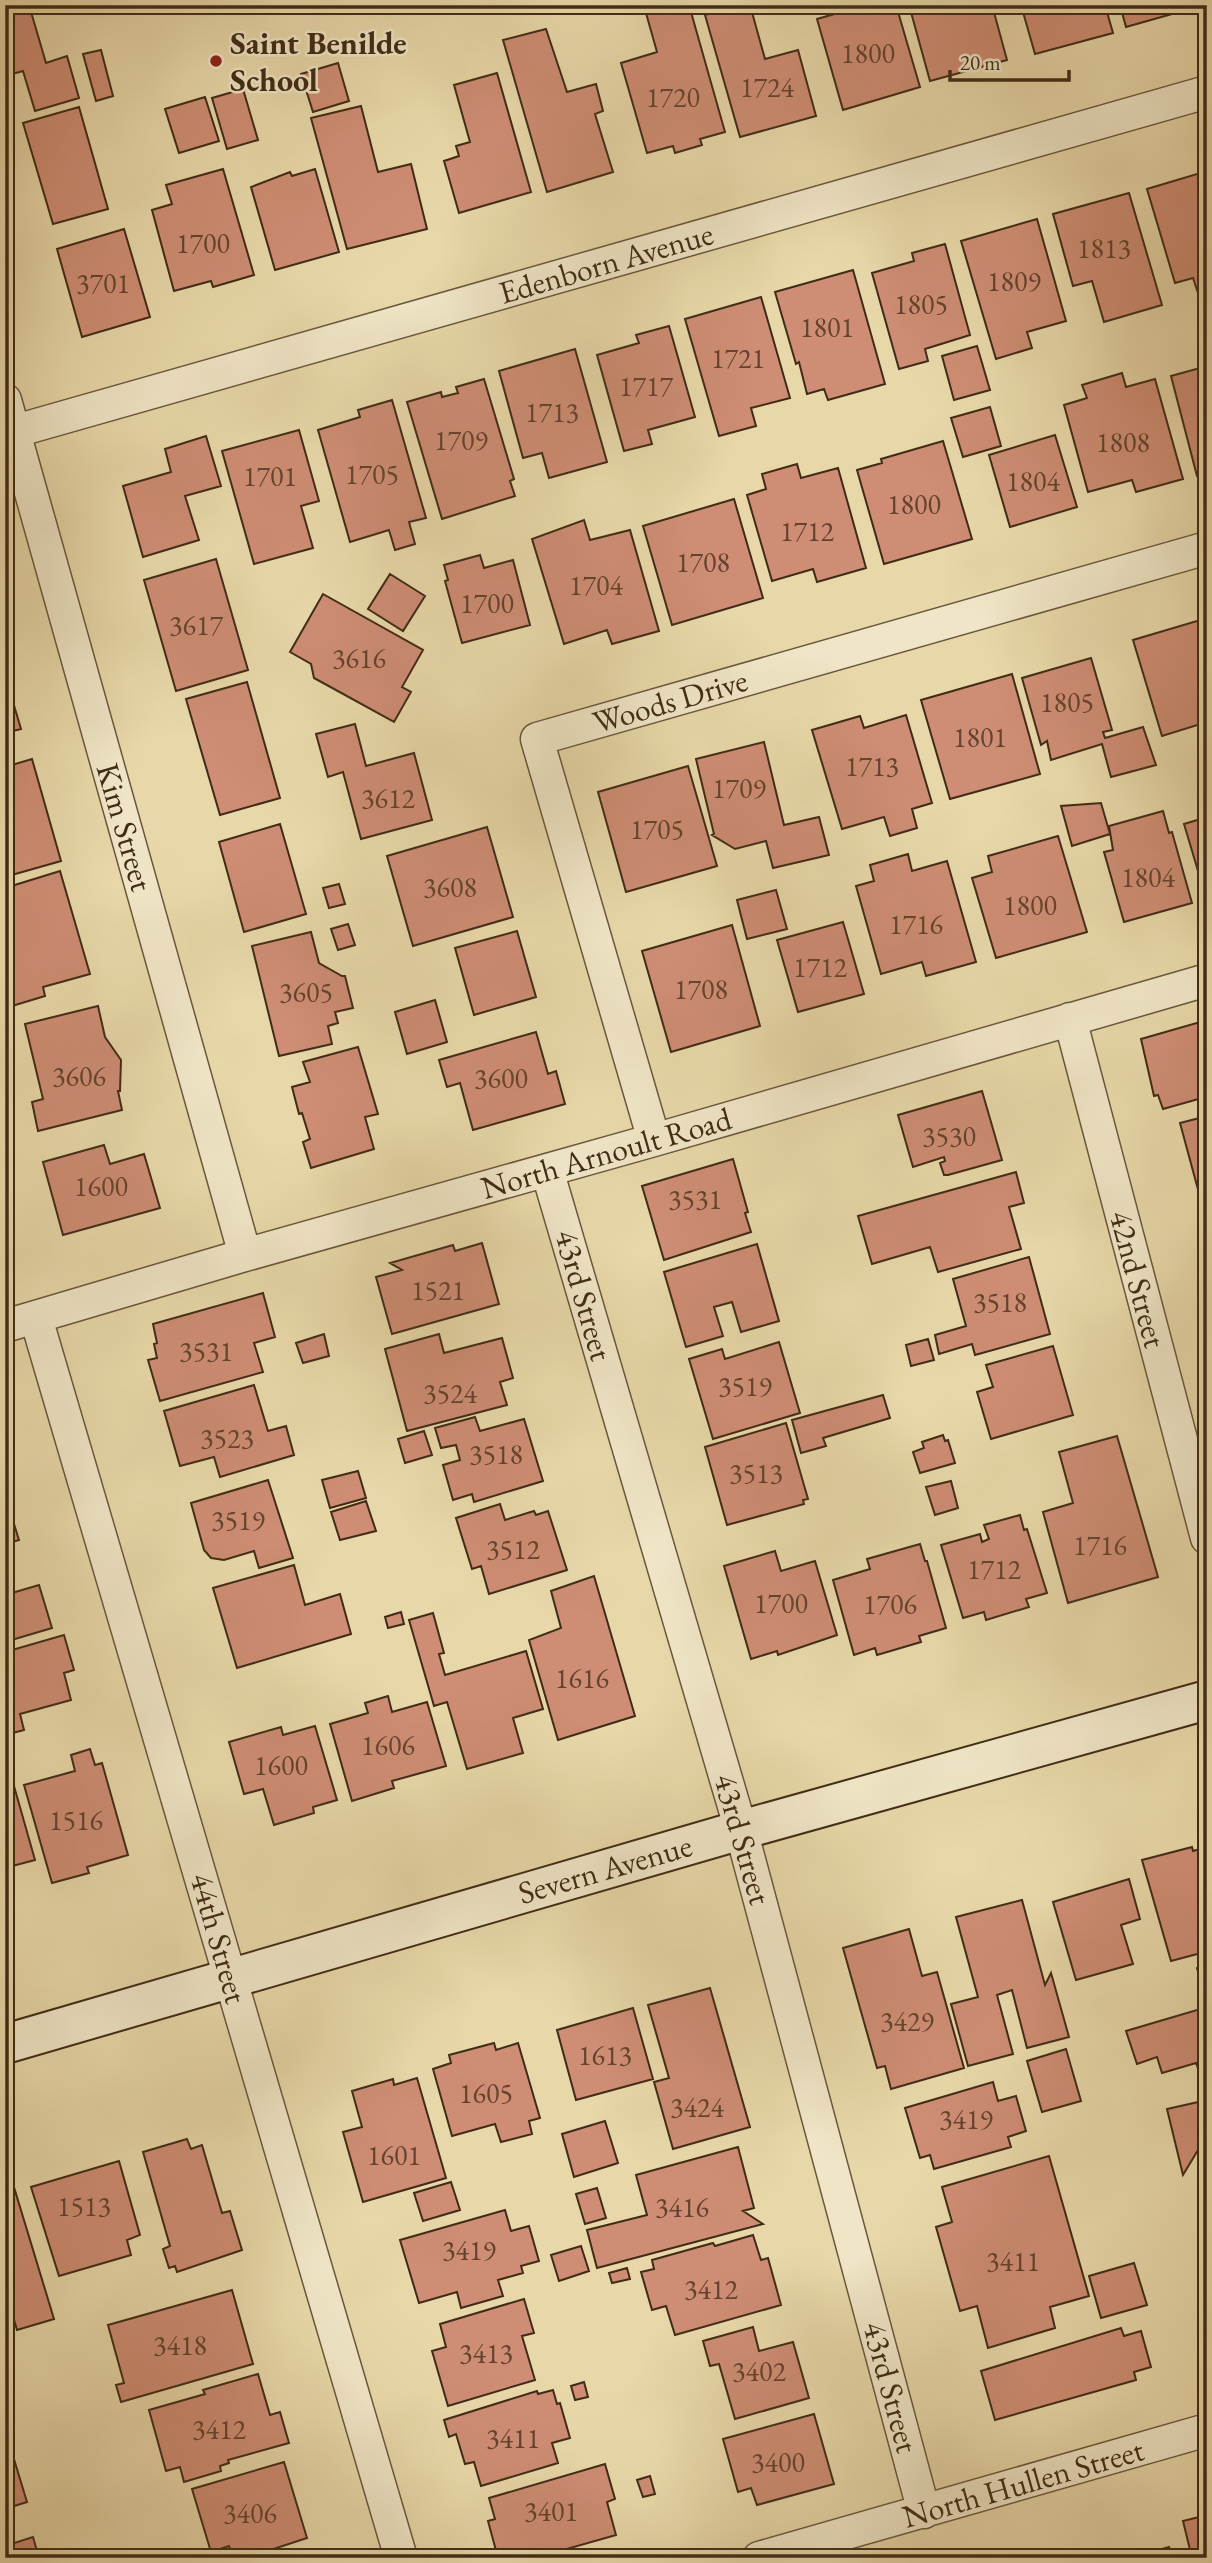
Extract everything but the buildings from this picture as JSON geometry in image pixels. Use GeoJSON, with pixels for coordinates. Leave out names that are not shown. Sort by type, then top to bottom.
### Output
{"type":"FeatureCollection","features":[{"type":"Feature","properties":{"kind":"street","name":"Edenborn Avenue"},"geometry":{"type":"LineString","coordinates":[[10,432],[1207,92]]}},
{"type":"Feature","properties":{"kind":"street","name":"Kim Street"},"geometry":{"type":"LineString","coordinates":[[5,400],[10,432],[245,1255]]}},
{"type":"Feature","properties":{"kind":"street","name":"Woods Drive"},"geometry":{"type":"LineString","coordinates":[[654,1140],[537,738],[1207,548]]}},
{"type":"Feature","properties":{"kind":"street","name":"North Arnoult Road"},"geometry":{"type":"LineString","coordinates":[[5,1326],[1207,979]]}},
{"type":"Feature","properties":{"kind":"street","name":"42nd Street"},"geometry":{"type":"LineString","coordinates":[[1070,1019],[1207,1538]]}},
{"type":"Feature","properties":{"kind":"street","name":"43rd Street"},"geometry":{"type":"LineString","coordinates":[[547,1170],[741,1830],[924,2512]]}},
{"type":"Feature","properties":{"kind":"street","name":"44th Street"},"geometry":{"type":"LineString","coordinates":[[36,1318],[401,2558]]}},
{"type":"Feature","properties":{"kind":"street","name":"Severn Avenue"},"geometry":{"type":"LineString","coordinates":[[5,2044],[741,1830],[1207,1700]]}},
{"type":"Feature","properties":{"kind":"street","name":"North Hullen Street"},"geometry":{"type":"LineString","coordinates":[[759,2558],[1207,2430]]}},
{"type":"Feature","properties":{"kind":"place","name":"Saint Benilde School"},"geometry":{"type":"Point","coordinates":[216,61]}}]}
